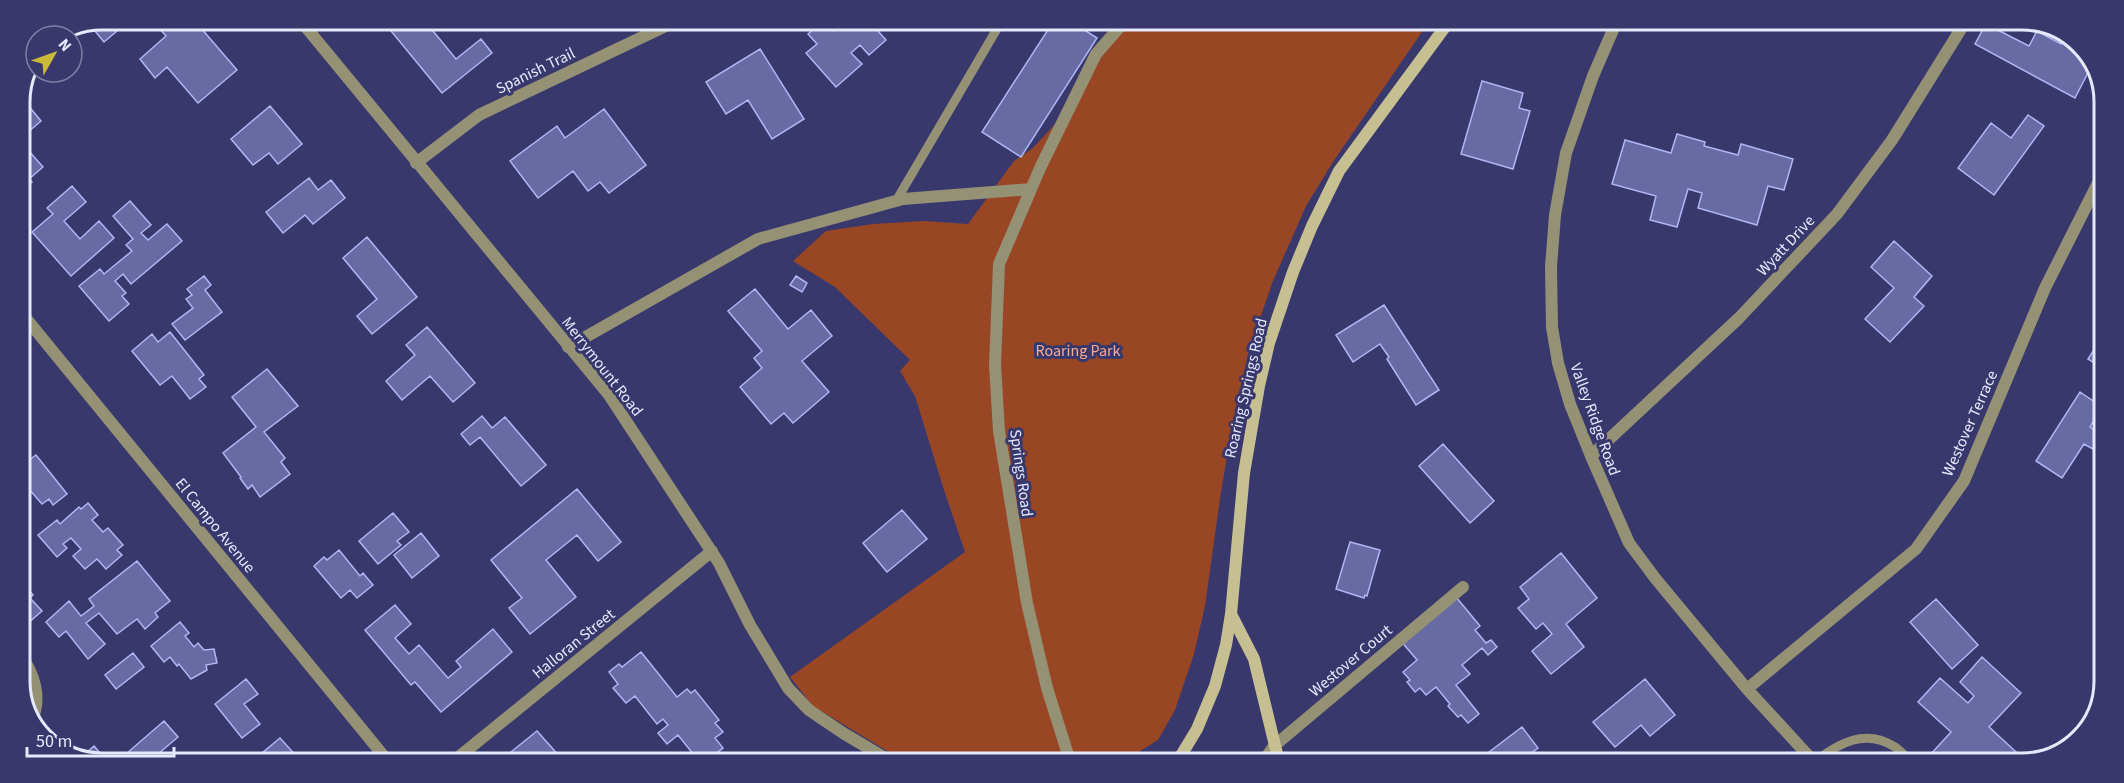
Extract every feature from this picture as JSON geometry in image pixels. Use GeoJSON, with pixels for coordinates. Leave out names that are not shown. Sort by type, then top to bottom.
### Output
{"type":"FeatureCollection","features":[{"type":"Feature","properties":{"kind":"street","name":"Merrymount Road"},"geometry":{"type":"LineString","coordinates":[[308,30],[609,395],[712,551],[750,625],[788,688],[809,710],[843,734],[876,753]]}},
{"type":"Feature","properties":{"kind":"street","name":"Spanish Trail"},"geometry":{"type":"LineString","coordinates":[[416,163],[479,115],[657,30]]}},
{"type":"Feature","properties":{"kind":"street","name":"Springs Road"},"geometry":{"type":"LineString","coordinates":[[1067,753],[1047,688],[1027,603],[1012,524],[998,420],[995,365],[999,264],[1031,189],[1096,54],[1117,30]]}},
{"type":"Feature","properties":{"kind":"street","name":"Roaring Springs Road"},"geometry":{"type":"LineString","coordinates":[[1182,753],[1197,729],[1215,686],[1226,645],[1244,473],[1259,386],[1269,343],[1293,272],[1339,171],[1443,30]]}},
{"type":"Feature","properties":{"kind":"street","name":"Valley Ridge Road"},"geometry":{"type":"LineString","coordinates":[[1613,30],[1593,76],[1566,153],[1555,215],[1551,267],[1552,327],[1558,363],[1570,404],[1629,543],[1747,689],[1807,753]]}},
{"type":"Feature","properties":{"kind":"street","name":"Wyatt Drive"},"geometry":{"type":"LineString","coordinates":[[1591,456],[1739,318],[1837,214],[1892,140],[1960,30]]}},
{"type":"Feature","properties":{"kind":"street"},"geometry":{"type":"LineString","coordinates":[[568,347],[758,239],[903,199],[1031,189]]}},
{"type":"Feature","properties":{"kind":"street","name":"Westover Terrace"},"geometry":{"type":"LineString","coordinates":[[1747,689],[1916,549],[1964,481],[2044,288],[2094,190]]}},
{"type":"Feature","properties":{"kind":"street","name":"El Campo Avenue"},"geometry":{"type":"LineString","coordinates":[[30,323],[381,753]]}},
{"type":"Feature","properties":{"kind":"street","name":"Halloran Street"},"geometry":{"type":"LineString","coordinates":[[464,753],[712,551]]}},
{"type":"Feature","properties":{"kind":"street","name":"Westover Court"},"geometry":{"type":"LineString","coordinates":[[1269,753],[1274,746],[1463,587]]}},
{"type":"Feature","properties":{"kind":"street"},"geometry":{"type":"LineString","coordinates":[[1231,614],[1254,660],[1276,753]]}},
{"type":"Feature","properties":{"kind":"street"},"geometry":{"type":"LineString","coordinates":[[30,670],[34,677],[36,708]]}},
{"type":"Feature","properties":{"kind":"lane"},"geometry":{"type":"LineString","coordinates":[[896,201],[996,30]]}},
{"type":"Feature","properties":{"kind":"lane"},"geometry":{"type":"LineString","coordinates":[[1826,753],[1836,745],[1870,737],[1896,747],[1902,753]]}},
{"type":"Feature","properties":{"kind":"green space","name":"Roaring Park"},"geometry":{"type":"Polygon","coordinates":[[[1112,30],[1423,30],[1333,162],[1306,206],[1273,281],[1250,347],[1233,422],[1205,606],[1194,654],[1175,710],[1158,740],[1137,753],[890,753],[813,706],[790,677],[965,552],[915,396],[900,371],[910,360],[835,287],[793,261],[826,231],[873,224],[924,221],[968,224],[1014,161],[1033,148],[1058,121],[1112,30]]]}},
{"type":"Feature","properties":{"kind":"building"},"geometry":{"type":"Polygon","coordinates":[[[118,30],[104,42],[95,31],[118,30]]]}},
{"type":"Feature","properties":{"kind":"building"},"geometry":{"type":"Polygon","coordinates":[[[161,30],[203,30],[237,70],[198,103],[167,67],[155,78],[140,59],[166,36],[161,30]]]}},
{"type":"Feature","properties":{"kind":"building"},"geometry":{"type":"Polygon","coordinates":[[[390,30],[432,30],[456,59],[481,39],[492,53],[442,93],[390,30]]]}},
{"type":"Feature","properties":{"kind":"building"},"geometry":{"type":"Polygon","coordinates":[[[813,30],[877,30],[886,40],[869,55],[860,45],[851,53],[862,64],[836,87],[806,53],[817,44],[808,34],[813,30]]]}},
{"type":"Feature","properties":{"kind":"building"},"geometry":{"type":"Polygon","coordinates":[[[1048,30],[1084,30],[1097,38],[1021,157],[982,132],[1048,30]]]}},
{"type":"Feature","properties":{"kind":"building"},"geometry":{"type":"Polygon","coordinates":[[[1983,30],[1998,30],[2029,46],[2037,31],[2061,44],[2062,42],[2079,58],[2088,73],[2075,98],[1975,44],[1983,30]]]}},
{"type":"Feature","properties":{"kind":"building"},"geometry":{"type":"Polygon","coordinates":[[[760,49],[804,119],[772,139],[748,100],[726,114],[706,82],[760,49]]]}},
{"type":"Feature","properties":{"kind":"building"},"geometry":{"type":"Polygon","coordinates":[[[1482,81],[1523,93],[1519,108],[1530,111],[1513,169],[1461,154],[1482,81]]]}},
{"type":"Feature","properties":{"kind":"building"},"geometry":{"type":"Polygon","coordinates":[[[270,106],[302,144],[278,164],[269,153],[253,165],[231,139],[270,106]]]}},
{"type":"Feature","properties":{"kind":"building"},"geometry":{"type":"Polygon","coordinates":[[[30,108],[41,121],[30,130],[30,108]]]}},
{"type":"Feature","properties":{"kind":"building"},"geometry":{"type":"Polygon","coordinates":[[[604,109],[646,165],[609,193],[600,182],[588,191],[573,171],[538,198],[510,161],[557,126],[565,138],[604,109]]]}},
{"type":"Feature","properties":{"kind":"building"},"geometry":{"type":"Polygon","coordinates":[[[2028,115],[2044,126],[1994,195],[1958,168],[1991,123],[2011,138],[2028,115]]]}},
{"type":"Feature","properties":{"kind":"building"},"geometry":{"type":"Polygon","coordinates":[[[1677,134],[1705,142],[1704,146],[1738,155],[1741,144],[1793,159],[1784,190],[1768,186],[1757,225],[1698,208],[1702,193],[1688,189],[1677,227],[1650,220],[1656,196],[1612,184],[1625,140],[1671,153],[1677,134]]]}},
{"type":"Feature","properties":{"kind":"building"},"geometry":{"type":"Polygon","coordinates":[[[30,152],[43,167],[30,178],[30,152]]]}},
{"type":"Feature","properties":{"kind":"building"},"geometry":{"type":"Polygon","coordinates":[[[309,178],[318,190],[331,180],[345,198],[313,224],[305,215],[283,233],[266,212],[309,178]]]}},
{"type":"Feature","properties":{"kind":"building"},"geometry":{"type":"Polygon","coordinates":[[[72,186],[86,202],[64,221],[80,239],[99,221],[114,238],[71,276],[32,232],[53,214],[47,208],[72,186]]]}},
{"type":"Feature","properties":{"kind":"building"},"geometry":{"type":"Polygon","coordinates":[[[130,201],[151,225],[141,233],[148,240],[167,224],[182,241],[131,284],[123,274],[115,281],[126,293],[122,296],[129,304],[109,321],[79,286],[100,269],[104,274],[132,251],[126,245],[133,239],[113,216],[130,201]]]}},
{"type":"Feature","properties":{"kind":"building"},"geometry":{"type":"Polygon","coordinates":[[[367,237],[417,297],[372,334],[357,316],[377,299],[343,258],[367,237]]]}},
{"type":"Feature","properties":{"kind":"building"},"geometry":{"type":"Polygon","coordinates":[[[1894,241],[1932,276],[1914,297],[1924,306],[1890,342],[1865,319],[1894,288],[1871,267],[1894,241]]]}},
{"type":"Feature","properties":{"kind":"building"},"geometry":{"type":"Polygon","coordinates":[[[204,276],[211,285],[205,290],[222,312],[185,340],[172,324],[193,308],[186,299],[192,295],[187,289],[204,276]]]}},
{"type":"Feature","properties":{"kind":"building"},"geometry":{"type":"Polygon","coordinates":[[[796,276],[807,283],[802,292],[790,285],[796,276]]]}},
{"type":"Feature","properties":{"kind":"building"},"geometry":{"type":"Polygon","coordinates":[[[755,289],[788,329],[811,310],[832,336],[802,361],[829,392],[793,423],[784,413],[771,424],[740,387],[762,368],[754,358],[762,351],[728,311],[755,289]]]}},
{"type":"Feature","properties":{"kind":"building"},"geometry":{"type":"Polygon","coordinates":[[[1384,305],[1439,390],[1416,405],[1380,344],[1353,362],[1336,335],[1384,305]]]}},
{"type":"Feature","properties":{"kind":"building"},"geometry":{"type":"Polygon","coordinates":[[[427,327],[475,383],[453,402],[430,376],[402,400],[386,381],[415,355],[406,345],[427,327]]]}},
{"type":"Feature","properties":{"kind":"building"},"geometry":{"type":"Polygon","coordinates":[[[170,332],[204,375],[199,379],[206,387],[190,399],[172,376],[160,385],[132,351],[152,334],[158,342],[170,332]]]}},
{"type":"Feature","properties":{"kind":"building"},"geometry":{"type":"Polygon","coordinates":[[[2094,350],[2094,363],[2088,359],[2094,350]]]}},
{"type":"Feature","properties":{"kind":"building"},"geometry":{"type":"Polygon","coordinates":[[[267,369],[298,406],[264,432],[285,458],[281,462],[290,474],[260,497],[252,485],[248,489],[223,453],[256,427],[232,397],[267,369]]]}},
{"type":"Feature","properties":{"kind":"building"},"geometry":{"type":"Polygon","coordinates":[[[2080,392],[2094,402],[2094,420],[2090,427],[2094,430],[2094,450],[2084,444],[2062,478],[2036,461],[2080,392]]]}},
{"type":"Feature","properties":{"kind":"building"},"geometry":{"type":"Polygon","coordinates":[[[482,416],[492,428],[505,417],[546,465],[521,486],[480,437],[470,445],[461,434],[482,416]]]}},
{"type":"Feature","properties":{"kind":"building"},"geometry":{"type":"Polygon","coordinates":[[[1443,444],[1494,501],[1470,523],[1419,466],[1443,444]]]}},
{"type":"Feature","properties":{"kind":"building"},"geometry":{"type":"Polygon","coordinates":[[[36,455],[67,494],[53,505],[49,499],[42,504],[30,490],[30,460],[36,455]]]}},
{"type":"Feature","properties":{"kind":"building"},"geometry":{"type":"Polygon","coordinates":[[[577,489],[621,542],[598,561],[577,535],[546,560],[576,597],[530,634],[509,608],[522,598],[491,560],[577,489]]]}},
{"type":"Feature","properties":{"kind":"building"},"geometry":{"type":"Polygon","coordinates":[[[88,503],[98,515],[92,520],[103,532],[108,528],[123,545],[117,550],[122,555],[106,569],[97,559],[85,569],[73,556],[81,549],[71,538],[63,544],[67,548],[57,557],[38,535],[57,520],[60,524],[79,507],[81,509],[88,503]]]}},
{"type":"Feature","properties":{"kind":"building"},"geometry":{"type":"Polygon","coordinates":[[[902,510],[927,539],[887,572],[863,543],[902,510]]]}},
{"type":"Feature","properties":{"kind":"building"},"geometry":{"type":"Polygon","coordinates":[[[393,513],[409,532],[397,541],[401,545],[378,564],[359,541],[393,513]]]}},
{"type":"Feature","properties":{"kind":"building"},"geometry":{"type":"Polygon","coordinates":[[[421,533],[439,556],[412,578],[394,555],[421,533]]]}},
{"type":"Feature","properties":{"kind":"building"},"geometry":{"type":"Polygon","coordinates":[[[1350,542],[1380,550],[1367,596],[1365,595],[1364,598],[1336,589],[1350,542]]]}},
{"type":"Feature","properties":{"kind":"building"},"geometry":{"type":"Polygon","coordinates":[[[339,550],[360,576],[363,573],[373,585],[357,598],[350,590],[341,598],[314,566],[324,557],[327,560],[339,550]]]}},
{"type":"Feature","properties":{"kind":"building"},"geometry":{"type":"Polygon","coordinates":[[[1561,553],[1597,598],[1566,624],[1584,647],[1551,674],[1532,651],[1552,634],[1543,623],[1536,629],[1518,608],[1529,599],[1520,587],[1561,553]]]}},
{"type":"Feature","properties":{"kind":"building"},"geometry":{"type":"Polygon","coordinates":[[[137,561],[170,601],[155,613],[158,617],[145,629],[137,619],[117,634],[99,613],[86,623],[105,644],[88,659],[66,631],[59,637],[46,622],[69,601],[81,616],[94,606],[89,599],[137,561]]]}},
{"type":"Feature","properties":{"kind":"building"},"geometry":{"type":"Polygon","coordinates":[[[1456,597],[1480,626],[1475,630],[1486,643],[1491,640],[1497,647],[1488,655],[1482,648],[1462,665],[1470,674],[1456,685],[1479,714],[1468,723],[1461,715],[1458,717],[1448,706],[1450,704],[1436,687],[1426,695],[1420,688],[1415,692],[1407,682],[1410,680],[1403,672],[1417,660],[1401,641],[1456,597]]]}},
{"type":"Feature","properties":{"kind":"building"},"geometry":{"type":"Polygon","coordinates":[[[30,598],[42,611],[30,621],[30,598]]]}},
{"type":"Feature","properties":{"kind":"building"},"geometry":{"type":"Polygon","coordinates":[[[1936,599],[1978,645],[1952,669],[1910,622],[1936,599]]]}},
{"type":"Feature","properties":{"kind":"building"},"geometry":{"type":"Polygon","coordinates":[[[395,605],[411,624],[395,638],[409,654],[419,645],[448,678],[461,667],[456,661],[493,629],[512,652],[441,712],[415,682],[411,685],[365,630],[395,605]]]}},
{"type":"Feature","properties":{"kind":"building"},"geometry":{"type":"Polygon","coordinates":[[[180,622],[189,633],[185,636],[194,647],[198,643],[204,650],[214,649],[217,663],[206,665],[207,670],[191,679],[170,657],[164,662],[151,646],[180,622]]]}},
{"type":"Feature","properties":{"kind":"building"},"geometry":{"type":"Polygon","coordinates":[[[641,652],[677,697],[687,689],[691,693],[695,690],[719,720],[715,723],[723,732],[715,738],[723,748],[716,753],[692,753],[678,735],[667,744],[658,733],[668,725],[663,719],[657,724],[635,696],[626,703],[613,688],[618,684],[609,672],[619,664],[622,667],[641,652]]]}},
{"type":"Feature","properties":{"kind":"building"},"geometry":{"type":"Polygon","coordinates":[[[133,653],[144,667],[116,689],[105,675],[133,653]]]}},
{"type":"Feature","properties":{"kind":"building"},"geometry":{"type":"Polygon","coordinates":[[[1982,657],[2021,693],[1989,727],[2017,753],[1932,753],[1951,732],[1918,702],[1940,678],[1968,703],[1974,696],[1960,682],[1982,657]]]}},
{"type":"Feature","properties":{"kind":"building"},"geometry":{"type":"Polygon","coordinates":[[[246,679],[258,694],[244,704],[260,724],[242,738],[215,704],[246,679]]]}},
{"type":"Feature","properties":{"kind":"building"},"geometry":{"type":"Polygon","coordinates":[[[1645,679],[1675,715],[1650,736],[1641,725],[1615,747],[1593,722],[1645,679]]]}},
{"type":"Feature","properties":{"kind":"building"},"geometry":{"type":"Polygon","coordinates":[[[164,721],[178,737],[159,753],[127,753],[164,721]]]}},
{"type":"Feature","properties":{"kind":"building"},"geometry":{"type":"Polygon","coordinates":[[[1522,727],[1538,748],[1531,753],[1488,753],[1522,727]]]}},
{"type":"Feature","properties":{"kind":"building"},"geometry":{"type":"Polygon","coordinates":[[[537,731],[556,753],[510,753],[537,731]]]}},
{"type":"Feature","properties":{"kind":"building"},"geometry":{"type":"Polygon","coordinates":[[[280,738],[294,753],[262,753],[280,738]]]}},
{"type":"Feature","properties":{"kind":"building"},"geometry":{"type":"Polygon","coordinates":[[[94,746],[100,753],[88,752],[94,746]]]}}]}
